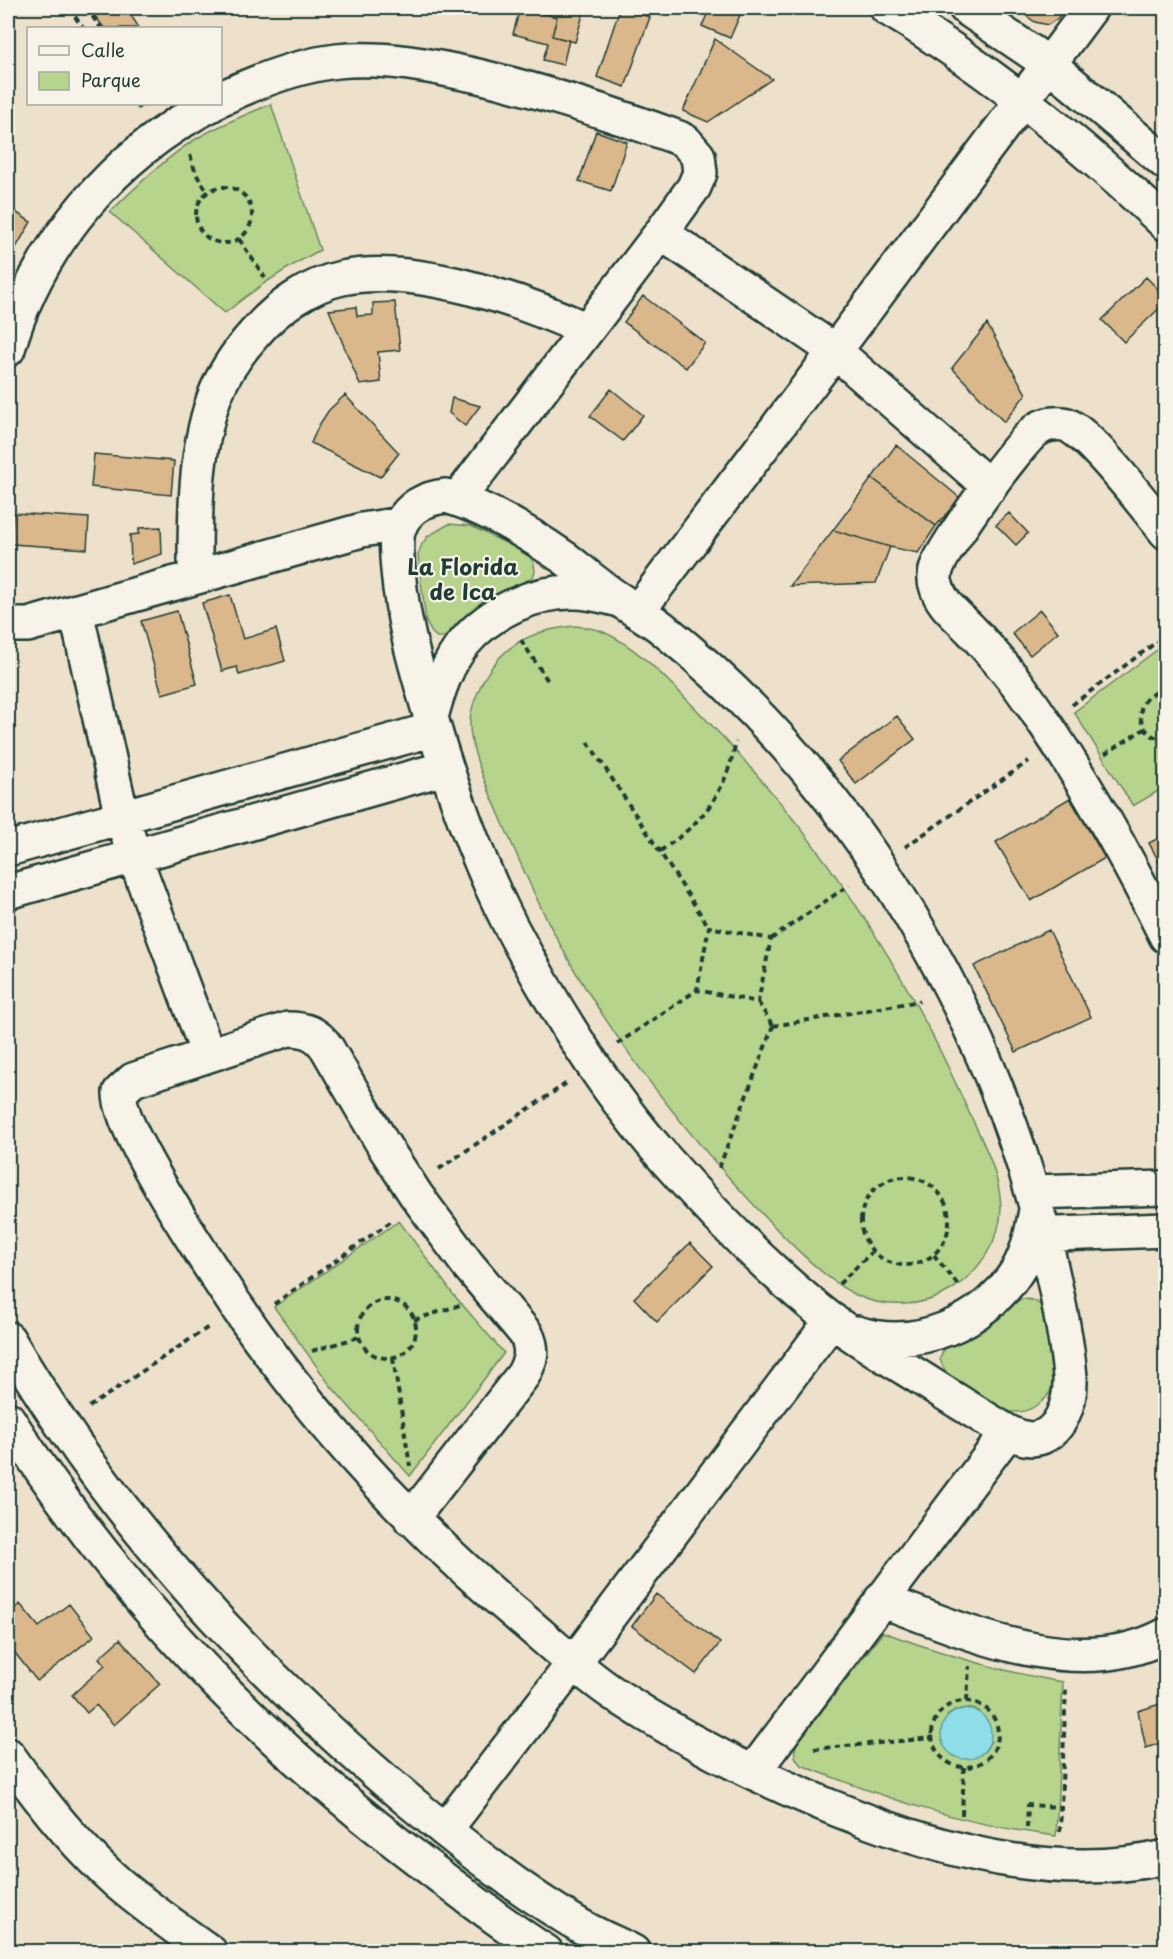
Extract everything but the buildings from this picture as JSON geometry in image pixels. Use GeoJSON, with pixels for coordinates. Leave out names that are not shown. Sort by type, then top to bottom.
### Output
{"type":"FeatureCollection","features":[{"type":"Feature","properties":{"kind":"street"},"geometry":{"type":"LineString","coordinates":[[887,8],[951,48],[1023,101],[1166,224]]}},
{"type":"Feature","properties":{"kind":"street"},"geometry":{"type":"LineString","coordinates":[[966,8],[1049,64],[1166,163]]}},
{"type":"Feature","properties":{"kind":"street"},"geometry":{"type":"LineString","coordinates":[[629,606],[835,351],[1091,8]]}},
{"type":"Feature","properties":{"kind":"street"},"geometry":{"type":"LineString","coordinates":[[222,98],[271,77],[306,67],[338,61],[406,62],[555,96],[679,138],[698,156],[700,173],[694,187],[458,500]]}},
{"type":"Feature","properties":{"kind":"street"},"geometry":{"type":"LineString","coordinates":[[8,349],[28,293],[47,258],[93,196],[148,143],[170,127],[210,105]]}},
{"type":"Feature","properties":{"kind":"street"},"geometry":{"type":"LineString","coordinates":[[661,233],[835,351],[990,487]]}},
{"type":"Feature","properties":{"kind":"street"},"geometry":{"type":"LineString","coordinates":[[195,578],[199,479],[202,452],[214,399],[225,373],[241,349],[261,326],[284,306],[320,286],[341,278],[394,275],[425,279],[513,301],[555,315],[587,330]]}},
{"type":"Feature","properties":{"kind":"street"},"geometry":{"type":"LineString","coordinates":[[1166,532],[1079,431],[1066,424],[1052,424],[1039,428],[1027,438],[990,487],[944,553],[936,570],[935,582],[940,596],[948,607],[995,656],[1077,772],[1118,843],[1166,936]]}},
{"type":"Feature","properties":{"kind":"street"},"geometry":{"type":"LineString","coordinates":[[446,496],[458,500],[492,515],[548,546],[661,627],[744,702],[816,782],[878,866],[934,957],[997,1090],[1036,1217],[1059,1302],[1069,1368],[1069,1395],[1060,1420],[1043,1436],[1032,1439],[1008,1432],[838,1324],[755,1253],[705,1204],[663,1158],[591,1062],[559,1012],[508,922],[486,873],[445,768],[407,634],[402,606],[397,538],[401,524],[420,503],[433,497],[446,496]]}},
{"type":"Feature","properties":{"kind":"street"},"geometry":{"type":"LineString","coordinates":[[8,625],[28,625],[362,530],[401,524]]}},
{"type":"Feature","properties":{"kind":"street"},"geometry":{"type":"LineString","coordinates":[[432,723],[438,690],[465,642],[483,625],[502,612],[530,599],[575,592],[597,594],[629,606]]}},
{"type":"Feature","properties":{"kind":"street"},"geometry":{"type":"LineString","coordinates":[[76,612],[122,817],[208,1054]]}},
{"type":"Feature","properties":{"kind":"street"},"geometry":{"type":"LineString","coordinates":[[8,849],[432,723]]}},
{"type":"Feature","properties":{"kind":"street"},"geometry":{"type":"LineString","coordinates":[[8,892],[445,768]]}},
{"type":"Feature","properties":{"kind":"street"},"geometry":{"type":"LineString","coordinates":[[414,1515],[523,1375],[532,1353],[526,1334],[492,1295],[416,1195],[384,1146],[321,1039],[301,1029],[288,1029],[133,1080],[120,1092],[120,1106],[152,1171],[177,1214],[277,1362],[325,1423],[414,1515],[495,1598],[573,1664],[661,1723],[721,1757],[851,1815],[893,1830],[960,1849],[1058,1866],[1116,1865],[1166,1857]]}},
{"type":"Feature","properties":{"kind":"street"},"geometry":{"type":"LineString","coordinates":[[1036,1217],[1166,1188]]}},
{"type":"Feature","properties":{"kind":"street"},"geometry":{"type":"LineString","coordinates":[[1036,1217],[1166,1230]]}},
{"type":"Feature","properties":{"kind":"street"},"geometry":{"type":"LineString","coordinates":[[838,1324],[876,1337],[909,1338],[937,1332],[962,1322],[984,1308],[1017,1271],[1027,1250],[1036,1217]]}},
{"type":"Feature","properties":{"kind":"street"},"geometry":{"type":"LineString","coordinates":[[445,1830],[838,1324]]}},
{"type":"Feature","properties":{"kind":"street"},"geometry":{"type":"LineString","coordinates":[[8,1339],[62,1425],[95,1471],[221,1624],[269,1674],[367,1766],[445,1830],[594,1940],[633,1952]]}},
{"type":"Feature","properties":{"kind":"street"},"geometry":{"type":"LineString","coordinates":[[8,1419],[59,1495],[132,1589],[188,1654],[234,1701],[297,1760],[385,1834],[491,1914],[546,1952]]}},
{"type":"Feature","properties":{"kind":"street"},"geometry":{"type":"LineString","coordinates":[[753,1772],[1008,1432]]}},
{"type":"Feature","properties":{"kind":"street"},"geometry":{"type":"LineString","coordinates":[[881,1600],[1022,1647],[1068,1654],[1120,1653],[1149,1644],[1166,1635]]}},
{"type":"Feature","properties":{"kind":"street"},"geometry":{"type":"LineString","coordinates":[[8,1755],[55,1817],[103,1868],[140,1901],[210,1952]]}},
{"type":"Feature","properties":{"kind":"path"},"geometry":{"type":"LineString","coordinates":[[69,8],[82,27]]}},
{"type":"Feature","properties":{"kind":"path"},"geometry":{"type":"LineString","coordinates":[[86,8],[100,27]]}},
{"type":"Feature","properties":{"kind":"path"},"geometry":{"type":"LineString","coordinates":[[230,187],[248,199],[252,209],[252,221],[248,231],[239,239],[229,243],[218,243],[208,239],[200,231],[196,220],[196,210],[200,200],[208,192],[230,187]]}},
{"type":"Feature","properties":{"kind":"path"},"geometry":{"type":"LineString","coordinates":[[239,239],[284,306]]}},
{"type":"Feature","properties":{"kind":"path"},"geometry":{"type":"LineString","coordinates":[[502,612],[548,681]]}},
{"type":"Feature","properties":{"kind":"path"},"geometry":{"type":"LineString","coordinates":[[773,1026],[758,1002],[771,939],[1042,752],[1036,743],[1061,712],[1166,635]]}},
{"type":"Feature","properties":{"kind":"path"},"geometry":{"type":"LineString","coordinates":[[1166,690],[1152,693],[1144,701],[1140,712],[1144,729],[1157,739],[1166,740]]}},
{"type":"Feature","properties":{"kind":"path"},"geometry":{"type":"LineString","coordinates":[[660,851],[693,826],[712,805],[732,759],[744,702]]}},
{"type":"Feature","properties":{"kind":"path"},"geometry":{"type":"LineString","coordinates":[[1077,772],[1144,729]]}},
{"type":"Feature","properties":{"kind":"path"},"geometry":{"type":"LineString","coordinates":[[62,1425],[222,1318],[232,1332],[248,1322],[406,1211],[402,1205],[433,1184],[428,1177],[577,1076],[575,1073],[697,990],[709,927],[588,742]]}},
{"type":"Feature","properties":{"kind":"path"},"geometry":{"type":"LineString","coordinates":[[709,927],[771,939]]}},
{"type":"Feature","properties":{"kind":"path"},"geometry":{"type":"LineString","coordinates":[[697,990],[758,1002]]}},
{"type":"Feature","properties":{"kind":"path"},"geometry":{"type":"LineString","coordinates":[[773,1026],[953,995]]}},
{"type":"Feature","properties":{"kind":"path"},"geometry":{"type":"LineString","coordinates":[[705,1204],[773,1026]]}},
{"type":"Feature","properties":{"kind":"path"},"geometry":{"type":"LineString","coordinates":[[904,1176],[920,1179],[933,1186],[944,1198],[949,1212],[949,1228],[944,1242],[934,1255],[921,1262],[905,1266],[890,1263],[873,1251],[866,1244],[861,1229],[861,1213],[866,1199],[876,1187],[889,1179],[904,1176]]}},
{"type":"Feature","properties":{"kind":"path"},"geometry":{"type":"LineString","coordinates":[[838,1284],[873,1251]]}},
{"type":"Feature","properties":{"kind":"path"},"geometry":{"type":"LineString","coordinates":[[414,1320],[492,1295]]}},
{"type":"Feature","properties":{"kind":"path"},"geometry":{"type":"LineString","coordinates":[[384,1300],[396,1301],[406,1306],[414,1320],[415,1338],[410,1348],[401,1356],[389,1359],[378,1357],[368,1352],[358,1337],[359,1321],[364,1310],[373,1303],[384,1300]]}},
{"type":"Feature","properties":{"kind":"path"},"geometry":{"type":"LineString","coordinates":[[277,1362],[358,1337]]}},
{"type":"Feature","properties":{"kind":"path"},"geometry":{"type":"LineString","coordinates":[[393,1358],[414,1515]]}},
{"type":"Feature","properties":{"kind":"path"},"geometry":{"type":"LineString","coordinates":[[1058,1866],[1068,1654]]}},
{"type":"Feature","properties":{"kind":"path"},"geometry":{"type":"LineString","coordinates":[[967,1701],[975,1702],[986,1708],[995,1718],[999,1730],[997,1743],[991,1754],[981,1762],[964,1766],[956,1765],[945,1759],[936,1749],[933,1738],[934,1724],[940,1713],[950,1704],[967,1701]]}},
{"type":"Feature","properties":{"kind":"path"},"geometry":{"type":"LineString","coordinates":[[804,1750],[933,1738]]}},
{"type":"Feature","properties":{"kind":"path"},"geometry":{"type":"LineString","coordinates":[[960,1849],[964,1766]]}},
{"type":"Feature","properties":{"kind":"path"},"geometry":{"type":"LineString","coordinates":[[1026,1862],[1028,1805],[1061,1807]]}},
{"type":"Feature","properties":{"kind":"green space"},"geometry":{"type":"Polygon","coordinates":[[[271,104],[320,250],[271,279],[225,313],[110,212],[175,153],[199,137],[271,104]]]}},
{"type":"Feature","properties":{"kind":"green space"},"geometry":{"type":"Polygon","coordinates":[[[449,524],[471,526],[528,554],[534,563],[535,572],[528,580],[481,603],[448,634],[444,637],[437,637],[426,622],[418,555],[428,536],[449,524]]]}},
{"type":"Feature","properties":{"kind":"green space"},"geometry":{"type":"Polygon","coordinates":[[[575,626],[601,631],[614,637],[641,656],[739,755],[815,848],[850,896],[913,998],[983,1143],[1000,1195],[1000,1220],[992,1244],[979,1265],[951,1290],[917,1303],[879,1303],[867,1300],[843,1288],[816,1267],[731,1180],[687,1129],[625,1048],[575,971],[529,882],[484,780],[472,743],[470,720],[481,685],[498,659],[508,650],[531,636],[575,626]]]}},
{"type":"Feature","properties":{"kind":"green space"},"geometry":{"type":"Polygon","coordinates":[[[1165,644],[1165,787],[1133,806],[1074,712],[1165,644]]]}},
{"type":"Feature","properties":{"kind":"green space"},"geometry":{"type":"Polygon","coordinates":[[[399,1221],[453,1294],[504,1353],[410,1476],[330,1385],[274,1307],[399,1221]]]}},
{"type":"Feature","properties":{"kind":"green space"},"geometry":{"type":"Polygon","coordinates":[[[1021,1299],[1036,1302],[1042,1307],[1049,1327],[1054,1379],[1051,1391],[1043,1401],[1022,1412],[1014,1412],[992,1405],[961,1385],[950,1376],[942,1366],[940,1359],[943,1351],[951,1343],[1021,1299]]]}},
{"type":"Feature","properties":{"kind":"green space"},"geometry":{"type":"Polygon","coordinates":[[[883,1632],[972,1662],[1063,1682],[1056,1836],[958,1818],[864,1789],[801,1765],[795,1755],[797,1743],[883,1632]],[[968,1708],[956,1710],[947,1716],[975,1757],[985,1751],[991,1741],[979,1711],[968,1708]]]}},
{"type":"Feature","properties":{"kind":"water"},"geometry":{"type":"Polygon","coordinates":[[[961,1709],[971,1709],[984,1716],[991,1729],[991,1739],[984,1752],[971,1759],[961,1759],[952,1755],[945,1748],[941,1739],[941,1729],[945,1720],[952,1713],[961,1709]]]}},
{"type":"Feature","properties":{"kind":"district","name":"La Florida de Ica"},"geometry":{"type":"Point","coordinates":[463,578]}}]}
